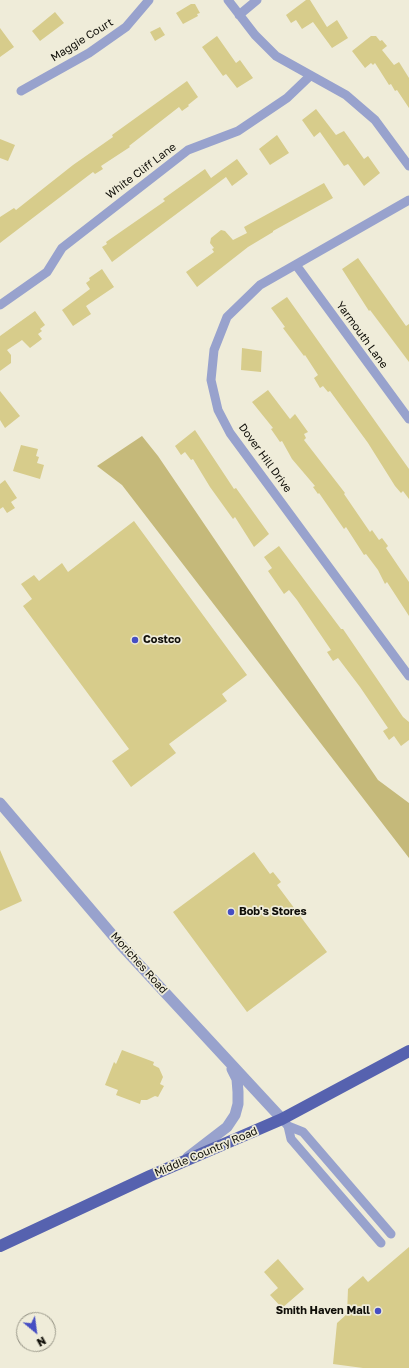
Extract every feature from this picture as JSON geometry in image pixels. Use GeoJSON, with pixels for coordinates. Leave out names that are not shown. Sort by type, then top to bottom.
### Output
{"type":"FeatureCollection","features":[{"type":"Feature","properties":{"kind":"main road","name":"Middle Country Road"},"geometry":{"type":"LineString","coordinates":[[0,1246],[180,1163],[285,1122],[409,1051]]}},
{"type":"Feature","properties":{"kind":"street","name":"Maggie Court"},"geometry":{"type":"LineString","coordinates":[[21,91],[89,53],[126,27],[148,0]]}},
{"type":"Feature","properties":{"kind":"street"},"geometry":{"type":"LineString","coordinates":[[228,0],[255,36],[276,56],[346,95],[375,120],[409,166]]}},
{"type":"Feature","properties":{"kind":"street"},"geometry":{"type":"LineString","coordinates":[[239,15],[257,0]]}},
{"type":"Feature","properties":{"kind":"street","name":"White Cliff Lane"},"geometry":{"type":"LineString","coordinates":[[0,305],[47,272],[62,248],[188,150],[238,131],[287,98],[310,76]]}},
{"type":"Feature","properties":{"kind":"street","name":"Dover Hill Drive"},"geometry":{"type":"LineString","coordinates":[[409,200],[260,285],[227,317],[214,350],[211,380],[218,410],[230,433],[409,676]]}},
{"type":"Feature","properties":{"kind":"street","name":"Yarmouth Lane"},"geometry":{"type":"LineString","coordinates":[[296,265],[409,419]]}},
{"type":"Feature","properties":{"kind":"street","name":"Moriches Road"},"geometry":{"type":"LineString","coordinates":[[0,803],[121,945],[285,1122]]}},
{"type":"Feature","properties":{"kind":"street"},"geometry":{"type":"LineString","coordinates":[[180,1163],[227,1128],[235,1115],[238,1104],[236,1079],[228,1062]]}},
{"type":"Feature","properties":{"kind":"street"},"geometry":{"type":"LineString","coordinates":[[285,1122],[303,1132],[391,1234]]}},
{"type":"Feature","properties":{"kind":"street"},"geometry":{"type":"LineString","coordinates":[[285,1122],[291,1139],[381,1243]]}},
{"type":"Feature","properties":{"kind":"shaded area"},"geometry":{"type":"Polygon","coordinates":[[[142,436],[158,456],[378,780],[409,803],[409,858],[122,485],[97,466],[142,436]]]}},
{"type":"Feature","properties":{"kind":"building"},"geometry":{"type":"Polygon","coordinates":[[[306,0],[310,0],[327,27],[337,20],[348,38],[332,48],[313,22],[302,29],[296,20],[291,23],[286,15],[306,0]]]}},
{"type":"Feature","properties":{"kind":"building"},"geometry":{"type":"Polygon","coordinates":[[[191,4],[195,4],[200,13],[197,14],[198,16],[183,24],[176,13],[191,4]]]}},
{"type":"Feature","properties":{"kind":"building"},"geometry":{"type":"Polygon","coordinates":[[[55,12],[64,23],[40,41],[32,31],[55,12]]]}},
{"type":"Feature","properties":{"kind":"building"},"geometry":{"type":"Polygon","coordinates":[[[160,27],[165,35],[155,41],[150,32],[160,27]]]}},
{"type":"Feature","properties":{"kind":"building"},"geometry":{"type":"Polygon","coordinates":[[[0,28],[14,47],[0,57],[0,28]]]}},
{"type":"Feature","properties":{"kind":"building"},"geometry":{"type":"Polygon","coordinates":[[[217,36],[236,63],[240,60],[253,78],[237,88],[226,74],[223,76],[202,47],[217,36]]]}},
{"type":"Feature","properties":{"kind":"building"},"geometry":{"type":"Polygon","coordinates":[[[371,36],[376,36],[380,41],[382,40],[387,46],[382,50],[394,65],[399,62],[409,78],[409,108],[397,90],[395,91],[391,84],[389,85],[375,63],[373,65],[371,63],[365,68],[352,51],[371,36]]]}},
{"type":"Feature","properties":{"kind":"building"},"geometry":{"type":"Polygon","coordinates":[[[187,81],[198,97],[188,105],[189,106],[182,111],[179,107],[129,146],[130,147],[101,166],[103,169],[95,174],[93,172],[0,243],[0,217],[14,208],[16,210],[73,165],[113,137],[112,135],[187,81]]]}},
{"type":"Feature","properties":{"kind":"building"},"geometry":{"type":"Polygon","coordinates":[[[316,109],[336,135],[344,131],[364,159],[368,156],[380,173],[364,186],[348,164],[344,166],[320,132],[314,137],[302,120],[316,109]]]}},
{"type":"Feature","properties":{"kind":"building"},"geometry":{"type":"Polygon","coordinates":[[[277,135],[289,153],[270,165],[259,149],[277,135]]]}},
{"type":"Feature","properties":{"kind":"building"},"geometry":{"type":"Polygon","coordinates":[[[0,139],[15,145],[8,161],[0,158],[0,139]]]}},
{"type":"Feature","properties":{"kind":"building"},"geometry":{"type":"Polygon","coordinates":[[[237,159],[248,174],[232,186],[226,177],[112,262],[102,247],[107,244],[106,242],[165,201],[163,199],[205,169],[211,178],[237,159]]]}},
{"type":"Feature","properties":{"kind":"building"},"geometry":{"type":"Polygon","coordinates":[[[324,183],[333,198],[273,231],[248,247],[197,287],[186,272],[214,252],[212,249],[214,248],[210,243],[211,238],[221,230],[225,231],[233,240],[247,233],[244,227],[324,183]]]}},
{"type":"Feature","properties":{"kind":"building"},"geometry":{"type":"Polygon","coordinates":[[[358,258],[406,326],[409,324],[409,362],[370,310],[369,311],[342,269],[358,258]]]}},
{"type":"Feature","properties":{"kind":"building"},"geometry":{"type":"Polygon","coordinates":[[[102,269],[114,287],[86,306],[91,314],[73,326],[62,310],[90,289],[86,283],[90,280],[89,278],[102,269]]]}},
{"type":"Feature","properties":{"kind":"building"},"geometry":{"type":"Polygon","coordinates":[[[287,297],[409,469],[409,499],[403,491],[401,493],[395,486],[368,443],[330,391],[328,392],[323,386],[320,388],[314,378],[318,375],[305,355],[304,356],[283,328],[285,327],[271,308],[287,297]]]}},
{"type":"Feature","properties":{"kind":"building"},"geometry":{"type":"Polygon","coordinates":[[[35,311],[45,325],[40,329],[42,331],[38,334],[42,339],[30,348],[22,340],[7,350],[11,355],[11,363],[0,371],[0,336],[35,311]]]}},
{"type":"Feature","properties":{"kind":"building"},"geometry":{"type":"Polygon","coordinates":[[[242,348],[262,351],[261,372],[241,370],[242,348]]]}},
{"type":"Feature","properties":{"kind":"building"},"geometry":{"type":"Polygon","coordinates":[[[268,390],[290,419],[295,414],[308,432],[304,434],[306,438],[304,440],[345,493],[344,494],[370,532],[372,530],[379,540],[382,538],[388,546],[386,548],[409,582],[409,616],[387,582],[385,584],[378,570],[366,554],[364,555],[346,527],[344,529],[319,493],[318,494],[313,487],[315,486],[292,459],[282,441],[280,442],[271,429],[273,428],[252,402],[268,390]]]}},
{"type":"Feature","properties":{"kind":"building"},"geometry":{"type":"Polygon","coordinates":[[[0,391],[20,416],[5,428],[0,420],[0,391]]]}},
{"type":"Feature","properties":{"kind":"building"},"geometry":{"type":"Polygon","coordinates":[[[195,430],[234,489],[236,488],[269,534],[254,547],[235,517],[233,519],[210,487],[193,459],[191,460],[185,452],[181,455],[175,446],[195,430]]]}},
{"type":"Feature","properties":{"kind":"building"},"geometry":{"type":"Polygon","coordinates":[[[21,445],[38,449],[36,456],[39,457],[37,463],[44,465],[40,479],[13,471],[21,445]]]}},
{"type":"Feature","properties":{"kind":"building"},"geometry":{"type":"Polygon","coordinates":[[[5,480],[17,498],[11,502],[15,508],[7,513],[3,507],[0,509],[0,484],[5,480]]]}},
{"type":"Feature","properties":{"kind":"building","name":"Costco"},"geometry":{"type":"Polygon","coordinates":[[[134,521],[247,675],[222,694],[227,701],[169,744],[176,753],[131,787],[112,761],[129,749],[23,606],[32,599],[21,584],[34,575],[39,581],[62,563],[68,572],[134,521]]]}},
{"type":"Feature","properties":{"kind":"building"},"geometry":{"type":"Polygon","coordinates":[[[279,546],[341,629],[343,629],[403,717],[409,722],[409,740],[401,746],[394,736],[389,740],[383,731],[388,728],[360,687],[338,658],[333,661],[327,652],[331,650],[297,600],[289,590],[284,594],[268,571],[272,568],[264,557],[279,546]]]}},
{"type":"Feature","properties":{"kind":"building"},"geometry":{"type":"Polygon","coordinates":[[[0,850],[22,901],[0,911],[0,850]]]}},
{"type":"Feature","properties":{"kind":"building"},"geometry":{"type":"Polygon","coordinates":[[[254,852],[270,874],[273,872],[281,882],[277,885],[327,952],[247,1012],[173,912],[254,852]]]}},
{"type":"Feature","properties":{"kind":"building"},"geometry":{"type":"Polygon","coordinates":[[[122,1050],[154,1062],[153,1065],[159,1068],[163,1077],[160,1084],[164,1086],[158,1097],[155,1096],[147,1100],[141,1100],[140,1104],[116,1095],[118,1090],[105,1085],[114,1062],[116,1064],[122,1050]]]}},
{"type":"Feature","properties":{"kind":"building","name":"Smith Haven Mall"},"geometry":{"type":"Polygon","coordinates":[[[409,1247],[409,1368],[363,1368],[333,1364],[337,1323],[347,1314],[348,1289],[363,1276],[368,1282],[409,1247]]]}},
{"type":"Feature","properties":{"kind":"building"},"geometry":{"type":"Polygon","coordinates":[[[278,1259],[304,1289],[282,1308],[270,1295],[278,1288],[264,1272],[278,1259]]]}},
{"type":"Feature","properties":{"kind":"place","name":"Costco"},"geometry":{"type":"Point","coordinates":[135,640]}},
{"type":"Feature","properties":{"kind":"place","name":"Bob's Stores"},"geometry":{"type":"Point","coordinates":[231,912]}},
{"type":"Feature","properties":{"kind":"place","name":"Smith Haven Mall"},"geometry":{"type":"Point","coordinates":[378,1311]}}]}
